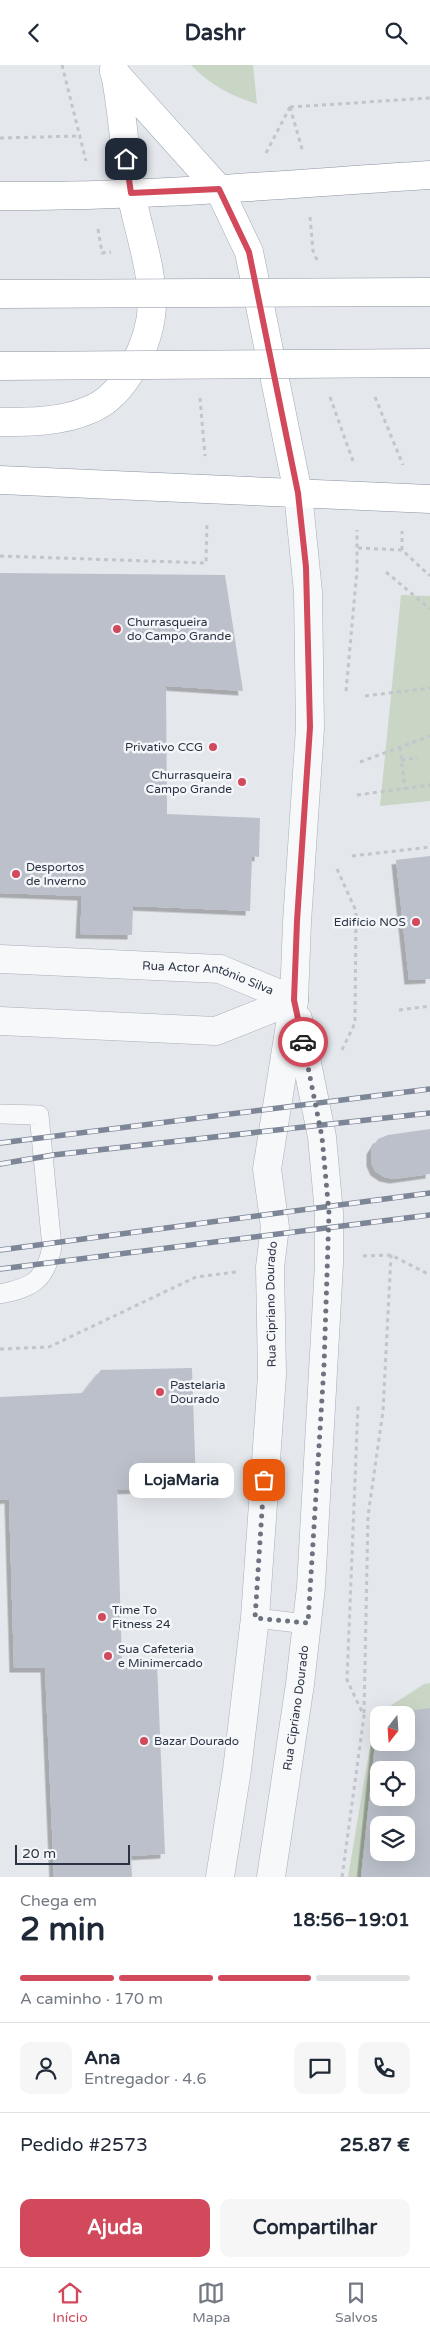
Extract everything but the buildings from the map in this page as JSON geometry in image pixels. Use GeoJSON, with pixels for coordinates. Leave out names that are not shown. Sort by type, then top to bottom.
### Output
{"type":"FeatureCollection","features":[{"type":"Feature","properties":{"kind":"main road"},"geometry":{"type":"LineString","coordinates":[[113,69],[219,189],[249,252],[298,493]]}},
{"type":"Feature","properties":{"kind":"main road"},"geometry":{"type":"LineString","coordinates":[[0,422],[54,421],[91,410],[117,390],[139,358],[150,325],[152,303],[146,252],[131,193],[113,69]]}},
{"type":"Feature","properties":{"kind":"main road"},"geometry":{"type":"LineString","coordinates":[[0,197],[219,189],[430,175]]}},
{"type":"Feature","properties":{"kind":"main road"},"geometry":{"type":"LineString","coordinates":[[0,294],[430,292]]}},
{"type":"Feature","properties":{"kind":"main road"},"geometry":{"type":"LineString","coordinates":[[0,366],[430,363]]}},
{"type":"Feature","properties":{"kind":"main road"},"geometry":{"type":"LineString","coordinates":[[0,480],[430,499]]}},
{"type":"Feature","properties":{"kind":"street","name":"Rua Cipriano Dourado"},"geometry":{"type":"LineString","coordinates":[[220,1877],[237,1771],[255,1618],[272,1375],[270,1267],[275,1227],[267,1169],[294,1000],[297,921],[310,727],[308,593],[298,493]]}},
{"type":"Feature","properties":{"kind":"street","name":"Rua Actor António Silva"},"geometry":{"type":"LineString","coordinates":[[0,959],[220,969],[294,1000]]}},
{"type":"Feature","properties":{"kind":"street","name":"Rua Cipriano Dourado"},"geometry":{"type":"LineString","coordinates":[[272,1877],[308,1623],[324,1366],[329,1213],[322,1137],[294,1000]]}},
{"type":"Feature","properties":{"kind":"street","name":"Rua Actor António Silva"},"geometry":{"type":"LineString","coordinates":[[0,1021],[216,1031],[294,1000]]}},
{"type":"Feature","properties":{"kind":"lane"},"geometry":{"type":"LineString","coordinates":[[0,1114],[39,1115],[52,1247],[48,1266],[36,1282],[19,1290],[0,1294]]}},
{"type":"Feature","properties":{"kind":"lane"},"geometry":{"type":"LineString","coordinates":[[255,1618],[308,1623]]}},
{"type":"Feature","properties":{"kind":"path"},"geometry":{"type":"LineString","coordinates":[[62,65],[81,136],[93,195]]}},
{"type":"Feature","properties":{"kind":"path"},"geometry":{"type":"LineString","coordinates":[[290,107],[430,98]]}},
{"type":"Feature","properties":{"kind":"path"},"geometry":{"type":"LineString","coordinates":[[0,138],[81,136]]}},
{"type":"Feature","properties":{"kind":"path"},"geometry":{"type":"LineString","coordinates":[[358,548],[402,550],[430,576]]}},
{"type":"Feature","properties":{"kind":"path"},"geometry":{"type":"LineString","coordinates":[[0,556],[206,563]]}},
{"type":"Feature","properties":{"kind":"path"},"geometry":{"type":"LineString","coordinates":[[386,571],[430,609]]}},
{"type":"Feature","properties":{"kind":"path"},"geometry":{"type":"LineString","coordinates":[[365,696],[430,688]]}},
{"type":"Feature","properties":{"kind":"path"},"geometry":{"type":"LineString","coordinates":[[360,762],[430,736]]}},
{"type":"Feature","properties":{"kind":"path"},"geometry":{"type":"LineString","coordinates":[[400,747],[405,789]]}},
{"type":"Feature","properties":{"kind":"path"},"geometry":{"type":"LineString","coordinates":[[401,760],[418,759]]}},
{"type":"Feature","properties":{"kind":"path"},"geometry":{"type":"LineString","coordinates":[[357,795],[430,785]]}},
{"type":"Feature","properties":{"kind":"path"},"geometry":{"type":"LineString","coordinates":[[352,855],[430,847]]}},
{"type":"Feature","properties":{"kind":"path"},"geometry":{"type":"LineString","coordinates":[[399,1010],[430,1006]]}},
{"type":"Feature","properties":{"kind":"path"},"geometry":{"type":"LineString","coordinates":[[364,1716],[368,1516],[383,1411],[391,1255]]}},
{"type":"Feature","properties":{"kind":"path"},"geometry":{"type":"LineString","coordinates":[[0,1349],[49,1347],[196,1277]]}},
{"type":"Feature","properties":{"kind":"green space"},"geometry":{"type":"Polygon","coordinates":[[[191,65],[253,65],[257,104],[221,89],[191,65]]]}},
{"type":"Feature","properties":{"kind":"green space"},"geometry":{"type":"Polygon","coordinates":[[[401,595],[430,596],[430,801],[380,806],[401,595]]]}},
{"type":"Feature","properties":{"kind":"green space"},"geometry":{"type":"Polygon","coordinates":[[[430,1683],[430,1877],[348,1877],[370,1746],[370,1751],[415,1751],[415,1706],[390,1706],[424,1684],[430,1683]]]}},
{"type":"Feature","properties":{"kind":"railway"},"geometry":{"type":"LineString","coordinates":[[0,1143],[430,1089]]}},
{"type":"Feature","properties":{"kind":"railway"},"geometry":{"type":"LineString","coordinates":[[0,1164],[53,1155],[430,1113]]}},
{"type":"Feature","properties":{"kind":"railway"},"geometry":{"type":"LineString","coordinates":[[0,1250],[430,1193]]}},
{"type":"Feature","properties":{"kind":"railway"},"geometry":{"type":"LineString","coordinates":[[0,1269],[430,1215]]}},
{"type":"Feature","properties":{"kind":"way so far"},"geometry":{"type":"LineString","coordinates":[[264,1480],[255,1618],[308,1623],[324,1366],[329,1213],[322,1137],[303,1042]]}},
{"type":"Feature","properties":{"kind":"place","name":"Churrasqueira do Campo Grande"},"geometry":{"type":"Point","coordinates":[117,629]}},
{"type":"Feature","properties":{"kind":"place","name":"Privativo CCG"},"geometry":{"type":"Point","coordinates":[213,747]}},
{"type":"Feature","properties":{"kind":"place","name":"Churrasqueira Campo Grande"},"geometry":{"type":"Point","coordinates":[242,782]}},
{"type":"Feature","properties":{"kind":"place","name":"Desportos de Inverno"},"geometry":{"type":"Point","coordinates":[16,874]}},
{"type":"Feature","properties":{"kind":"place","name":"Edifício NOS"},"geometry":{"type":"Point","coordinates":[416,922]}},
{"type":"Feature","properties":{"kind":"place","name":"Pastelaria Dourado"},"geometry":{"type":"Point","coordinates":[160,1392]}},
{"type":"Feature","properties":{"kind":"place","name":"LojaMaria"},"geometry":{"type":"Point","coordinates":[264,1480]}},
{"type":"Feature","properties":{"kind":"place","name":"Time To Fitness 24"},"geometry":{"type":"Point","coordinates":[102,1617]}},
{"type":"Feature","properties":{"kind":"place","name":"Sua Cafeteria e Minimercado"},"geometry":{"type":"Point","coordinates":[108,1656]}},
{"type":"Feature","properties":{"kind":"place","name":"Bazar Dourado"},"geometry":{"type":"Point","coordinates":[144,1741]}},
{"type":"Feature","properties":{"kind":"route"},"geometry":{"type":"LineString","coordinates":[[126,159],[131,193],[219,189],[249,252],[298,493],[308,593],[310,727],[297,921],[294,1000],[303,1042]]}}]}
